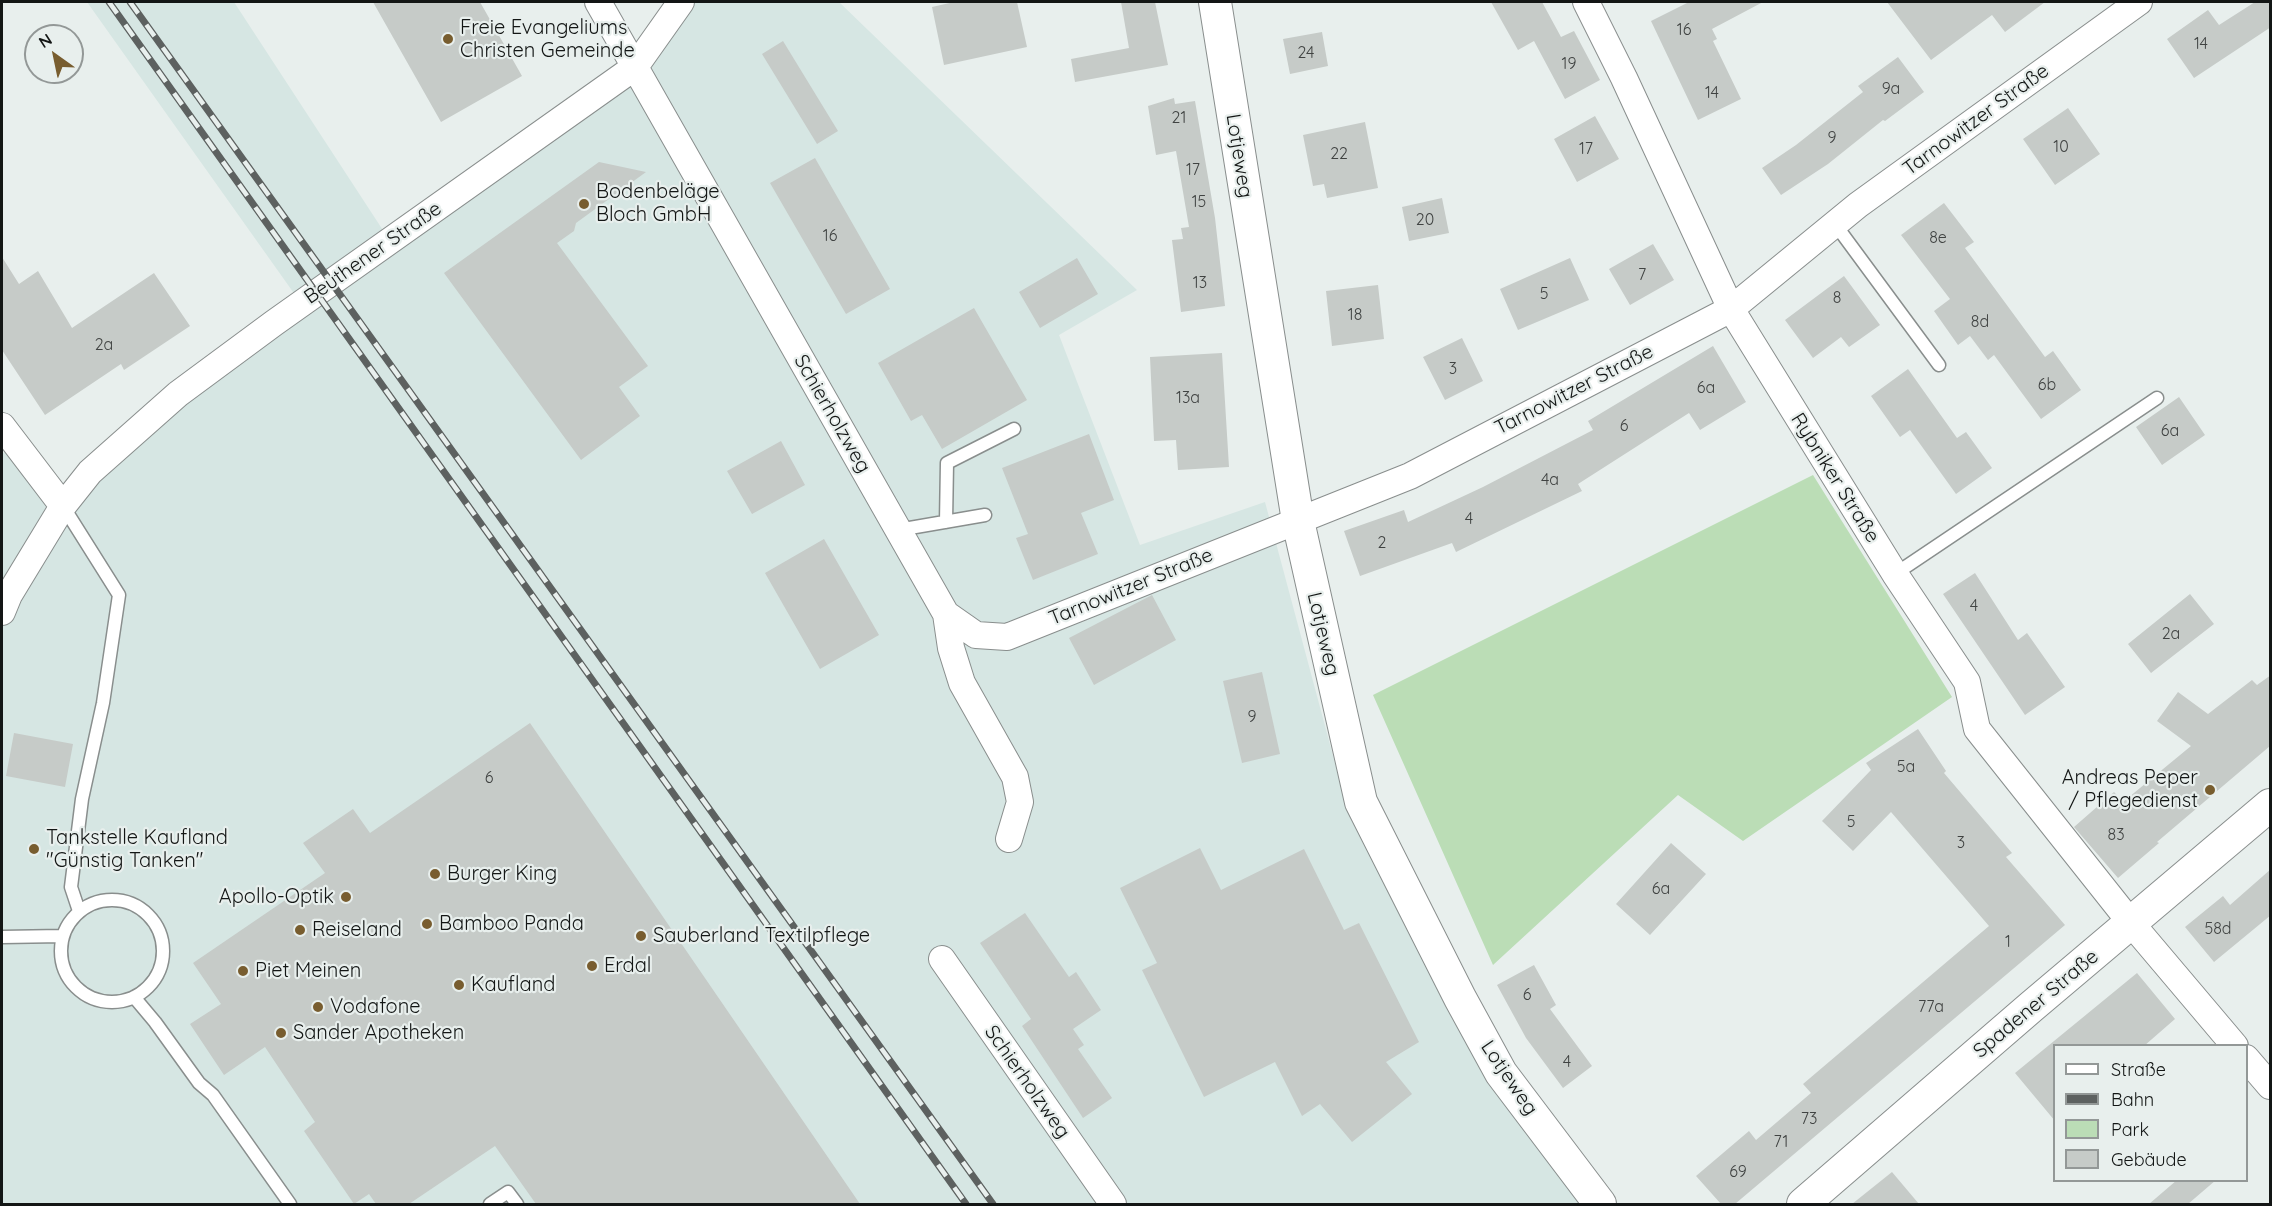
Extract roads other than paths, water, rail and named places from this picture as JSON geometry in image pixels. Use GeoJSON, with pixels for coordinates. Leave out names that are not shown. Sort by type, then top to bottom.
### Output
{"type":"FeatureCollection","features":[{"type":"Feature","properties":{"kind":"street","name":"Schierholzweg"},"geometry":{"type":"LineString","coordinates":[[598,2],[946,614],[951,648],[962,683],[1016,777],[1020,802],[1009,839]]}},
{"type":"Feature","properties":{"kind":"street","name":"Beuthener Straße"},"geometry":{"type":"LineString","coordinates":[[2,612],[9,595],[63,506],[90,472],[178,394],[274,323],[635,67],[681,2]]}},
{"type":"Feature","properties":{"kind":"street","name":"Lotjeweg"},"geometry":{"type":"LineString","coordinates":[[1215,2],[1298,521],[1361,802],[1460,998],[1501,1073],[1600,1204]]}},
{"type":"Feature","properties":{"kind":"street","name":"Rybniker Straße"},"geometry":{"type":"LineString","coordinates":[[1586,2],[1624,78],[1731,309],[1895,574],[1967,682],[1977,729],[2131,922],[2233,1044]]}},
{"type":"Feature","properties":{"kind":"street","name":"Tarnowitzer Straße"},"geometry":{"type":"LineString","coordinates":[[946,614],[976,635],[1007,637],[1410,476],[1731,309],[1858,205],[2139,2]]}},
{"type":"Feature","properties":{"kind":"street"},"geometry":{"type":"LineString","coordinates":[[2,426],[63,506]]}},
{"type":"Feature","properties":{"kind":"street","name":"Spadener Straße"},"geometry":{"type":"LineString","coordinates":[[1803,1204],[2131,922],[2271,806]]}},
{"type":"Feature","properties":{"kind":"street","name":"Schierholzweg"},"geometry":{"type":"LineString","coordinates":[[942,959],[1113,1204]]}},
{"type":"Feature","properties":{"kind":"street"},"geometry":{"type":"LineString","coordinates":[[2248,1059],[2271,1086]]}},
{"type":"Feature","properties":{"kind":"lane"},"geometry":{"type":"LineString","coordinates":[[1835,224],[1939,365]]}},
{"type":"Feature","properties":{"kind":"lane"},"geometry":{"type":"LineString","coordinates":[[1895,574],[2157,398]]}},
{"type":"Feature","properties":{"kind":"lane"},"geometry":{"type":"LineString","coordinates":[[946,522],[947,464],[1014,429]]}},
{"type":"Feature","properties":{"kind":"lane"},"geometry":{"type":"LineString","coordinates":[[63,506],[119,595],[103,704],[82,799],[71,887],[80,911]]}},
{"type":"Feature","properties":{"kind":"lane"},"geometry":{"type":"LineString","coordinates":[[898,530],[985,515]]}},
{"type":"Feature","properties":{"kind":"lane"},"geometry":{"type":"LineString","coordinates":[[111,900],[136,905],[155,923],[164,955],[154,981],[134,998],[104,1002],[77,991],[61,966],[62,936],[80,911],[111,900]]}},
{"type":"Feature","properties":{"kind":"lane"},"geometry":{"type":"LineString","coordinates":[[2,937],[62,936]]}},
{"type":"Feature","properties":{"kind":"lane"},"geometry":{"type":"LineString","coordinates":[[134,998],[155,1022],[199,1083],[213,1095],[290,1204]]}},
{"type":"Feature","properties":{"kind":"lane"},"geometry":{"type":"LineString","coordinates":[[490,1204],[508,1191],[517,1204]]}},
{"type":"Feature","properties":{"kind":"railway"},"geometry":{"type":"LineString","coordinates":[[109,2],[966,1204]]}},
{"type":"Feature","properties":{"kind":"railway"},"geometry":{"type":"LineString","coordinates":[[130,2],[993,1204]]}},
{"type":"Feature","properties":{"kind":"place","name":"Freie Evangeliums Christen Gemeinde"},"geometry":{"type":"Point","coordinates":[448,39]}},
{"type":"Feature","properties":{"kind":"place","name":"Bodenbeläge Bloch GmbH"},"geometry":{"type":"Point","coordinates":[584,204]}},
{"type":"Feature","properties":{"kind":"place","name":"Andreas Peper / Pflegedienst"},"geometry":{"type":"Point","coordinates":[2210,790]}},
{"type":"Feature","properties":{"kind":"place","name":"Tankstelle Kaufland \"Günstig Tanken\""},"geometry":{"type":"Point","coordinates":[34,849]}},
{"type":"Feature","properties":{"kind":"place","name":"Burger King"},"geometry":{"type":"Point","coordinates":[435,874]}},
{"type":"Feature","properties":{"kind":"place","name":"Apollo-Optik"},"geometry":{"type":"Point","coordinates":[346,897]}},
{"type":"Feature","properties":{"kind":"place","name":"Bamboo Panda"},"geometry":{"type":"Point","coordinates":[427,924]}},
{"type":"Feature","properties":{"kind":"place","name":"Reiseland"},"geometry":{"type":"Point","coordinates":[300,930]}},
{"type":"Feature","properties":{"kind":"place","name":"Sauberland Textilpflege"},"geometry":{"type":"Point","coordinates":[641,936]}},
{"type":"Feature","properties":{"kind":"place","name":"Erdal"},"geometry":{"type":"Point","coordinates":[592,966]}},
{"type":"Feature","properties":{"kind":"place","name":"Piet Meinen"},"geometry":{"type":"Point","coordinates":[243,971]}},
{"type":"Feature","properties":{"kind":"place","name":"Kaufland"},"geometry":{"type":"Point","coordinates":[459,985]}},
{"type":"Feature","properties":{"kind":"place","name":"Vodafone"},"geometry":{"type":"Point","coordinates":[318,1007]}},
{"type":"Feature","properties":{"kind":"place","name":"Sander Apotheken"},"geometry":{"type":"Point","coordinates":[281,1033]}}]}
